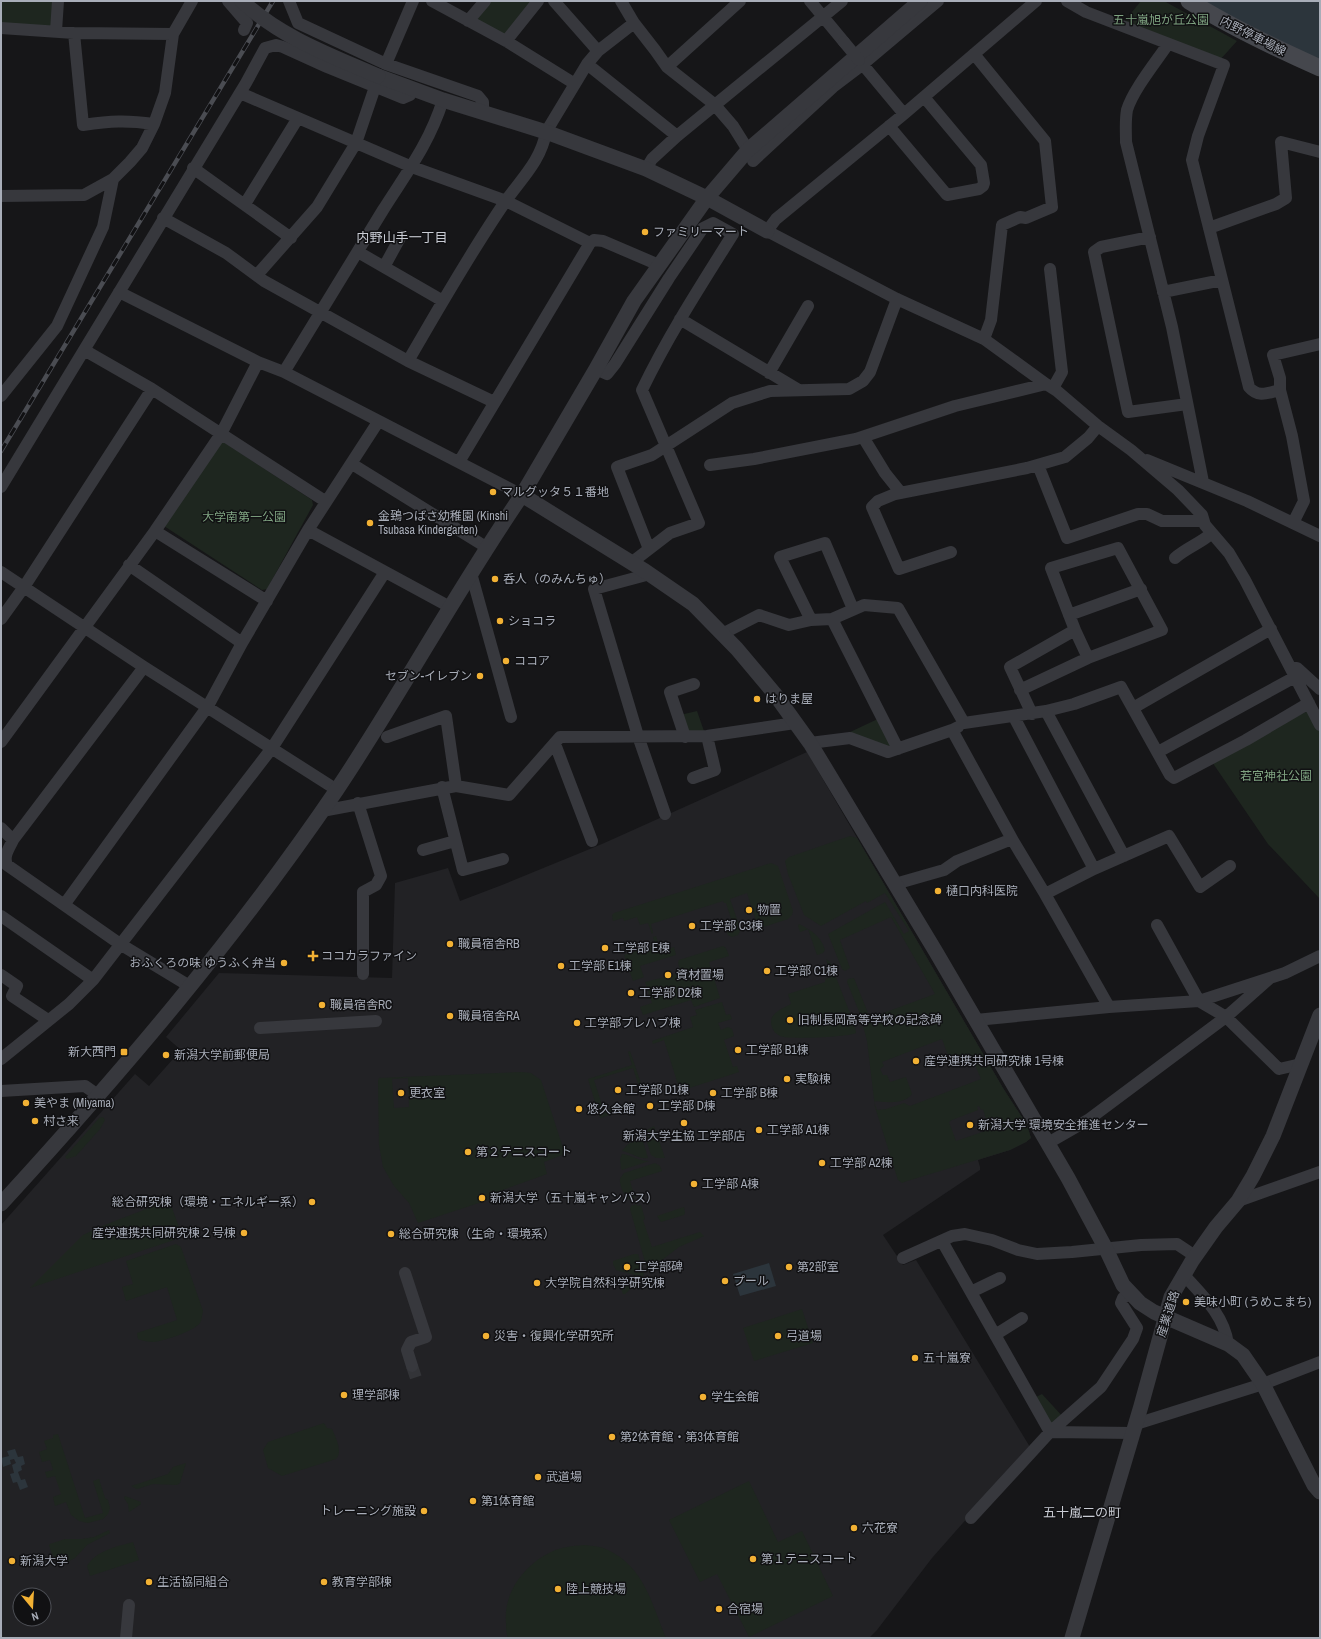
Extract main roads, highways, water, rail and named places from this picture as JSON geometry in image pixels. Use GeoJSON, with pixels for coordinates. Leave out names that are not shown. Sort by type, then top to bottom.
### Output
{"type":"FeatureCollection","features":[{"type":"Feature","properties":{"kind":"main road","name":"内野停車場線"},"geometry":{"type":"LineString","coordinates":[[1189,1],[1213,16],[1278,50],[1320,68]]}},
{"type":"Feature","properties":{"kind":"tunnel"},"geometry":{"type":"LineString","coordinates":[[412,1366],[417,1381]]}},
{"type":"Feature","properties":{"kind":"railway"},"geometry":{"type":"LineString","coordinates":[[1,451],[273,1]]}},
{"type":"Feature","properties":{"kind":"place","name":"ファミリーマート"},"geometry":{"type":"Point","coordinates":[645,232]}},
{"type":"Feature","properties":{"kind":"place","name":"マルグッタ５１番地"},"geometry":{"type":"Point","coordinates":[493,492]}},
{"type":"Feature","properties":{"kind":"place","name":"金鵄つばさ幼稚園 (Kinshi Tsubasa Kindergarten)"},"geometry":{"type":"Point","coordinates":[370,523]}},
{"type":"Feature","properties":{"kind":"place","name":"呑人（のみんちゅ）"},"geometry":{"type":"Point","coordinates":[495,579]}},
{"type":"Feature","properties":{"kind":"place","name":"ショコラ"},"geometry":{"type":"Point","coordinates":[500,621]}},
{"type":"Feature","properties":{"kind":"place","name":"ココア"},"geometry":{"type":"Point","coordinates":[506,661]}},
{"type":"Feature","properties":{"kind":"place","name":"セブン-イレブン"},"geometry":{"type":"Point","coordinates":[480,676]}},
{"type":"Feature","properties":{"kind":"place","name":"はりま屋"},"geometry":{"type":"Point","coordinates":[757,699]}},
{"type":"Feature","properties":{"kind":"place","name":"樋口内科医院"},"geometry":{"type":"Point","coordinates":[938,891]}},
{"type":"Feature","properties":{"kind":"place","name":"物置"},"geometry":{"type":"Point","coordinates":[749,910]}},
{"type":"Feature","properties":{"kind":"place","name":"工学部 C3棟"},"geometry":{"type":"Point","coordinates":[692,926]}},
{"type":"Feature","properties":{"kind":"place","name":"職員宿舎RB"},"geometry":{"type":"Point","coordinates":[450,944]}},
{"type":"Feature","properties":{"kind":"place","name":"工学部 E棟"},"geometry":{"type":"Point","coordinates":[605,948]}},
{"type":"Feature","properties":{"kind":"place","name":"ココカラファイン"},"geometry":{"type":"Point","coordinates":[313,956]}},
{"type":"Feature","properties":{"kind":"place","name":"おふくろの味 ゆうふく弁当"},"geometry":{"type":"Point","coordinates":[284,963]}},
{"type":"Feature","properties":{"kind":"place","name":"工学部 E1棟"},"geometry":{"type":"Point","coordinates":[561,966]}},
{"type":"Feature","properties":{"kind":"place","name":"工学部 C1棟"},"geometry":{"type":"Point","coordinates":[767,971]}},
{"type":"Feature","properties":{"kind":"place","name":"資材置場"},"geometry":{"type":"Point","coordinates":[668,975]}},
{"type":"Feature","properties":{"kind":"place","name":"工学部 D2棟"},"geometry":{"type":"Point","coordinates":[631,993]}},
{"type":"Feature","properties":{"kind":"place","name":"職員宿舎RC"},"geometry":{"type":"Point","coordinates":[322,1005]}},
{"type":"Feature","properties":{"kind":"place","name":"職員宿舎RA"},"geometry":{"type":"Point","coordinates":[450,1016]}},
{"type":"Feature","properties":{"kind":"place","name":"旧制長岡高等学校の記念碑"},"geometry":{"type":"Point","coordinates":[790,1020]}},
{"type":"Feature","properties":{"kind":"place","name":"工学部プレハブ棟"},"geometry":{"type":"Point","coordinates":[577,1023]}},
{"type":"Feature","properties":{"kind":"place","name":"工学部 B1棟"},"geometry":{"type":"Point","coordinates":[738,1050]}},
{"type":"Feature","properties":{"kind":"place","name":"新大西門"},"geometry":{"type":"Point","coordinates":[124,1052]}},
{"type":"Feature","properties":{"kind":"place","name":"新潟大学前郵便局"},"geometry":{"type":"Point","coordinates":[166,1055]}},
{"type":"Feature","properties":{"kind":"place","name":"産学連携共同研究棟 1号棟"},"geometry":{"type":"Point","coordinates":[916,1061]}},
{"type":"Feature","properties":{"kind":"place","name":"実験棟"},"geometry":{"type":"Point","coordinates":[787,1079]}},
{"type":"Feature","properties":{"kind":"place","name":"工学部 D1棟"},"geometry":{"type":"Point","coordinates":[618,1090]}},
{"type":"Feature","properties":{"kind":"place","name":"更衣室"},"geometry":{"type":"Point","coordinates":[401,1093]}},
{"type":"Feature","properties":{"kind":"place","name":"工学部 B棟"},"geometry":{"type":"Point","coordinates":[713,1093]}},
{"type":"Feature","properties":{"kind":"place","name":"美やま (Miyama)"},"geometry":{"type":"Point","coordinates":[26,1103]}},
{"type":"Feature","properties":{"kind":"place","name":"工学部 D棟"},"geometry":{"type":"Point","coordinates":[650,1106]}},
{"type":"Feature","properties":{"kind":"place","name":"悠久会館"},"geometry":{"type":"Point","coordinates":[579,1109]}},
{"type":"Feature","properties":{"kind":"place","name":"村さ来"},"geometry":{"type":"Point","coordinates":[35,1121]}},
{"type":"Feature","properties":{"kind":"place","name":"新潟大学生協 工学部店"},"geometry":{"type":"Point","coordinates":[684,1123]}},
{"type":"Feature","properties":{"kind":"place","name":"新潟大学 環境安全推進センター"},"geometry":{"type":"Point","coordinates":[970,1125]}},
{"type":"Feature","properties":{"kind":"place","name":"工学部 A1棟"},"geometry":{"type":"Point","coordinates":[759,1130]}},
{"type":"Feature","properties":{"kind":"place","name":"第２テニスコート"},"geometry":{"type":"Point","coordinates":[468,1152]}},
{"type":"Feature","properties":{"kind":"place","name":"工学部 A2棟"},"geometry":{"type":"Point","coordinates":[822,1163]}},
{"type":"Feature","properties":{"kind":"place","name":"工学部 A棟"},"geometry":{"type":"Point","coordinates":[694,1184]}},
{"type":"Feature","properties":{"kind":"place","name":"新潟大学（五十嵐キャンパス）"},"geometry":{"type":"Point","coordinates":[482,1198]}},
{"type":"Feature","properties":{"kind":"place","name":"総合研究棟（環境・エネルギー系）"},"geometry":{"type":"Point","coordinates":[312,1202]}},
{"type":"Feature","properties":{"kind":"place","name":"産学連携共同研究棟２号棟"},"geometry":{"type":"Point","coordinates":[244,1233]}},
{"type":"Feature","properties":{"kind":"place","name":"総合研究棟（生命・環境系）"},"geometry":{"type":"Point","coordinates":[391,1234]}},
{"type":"Feature","properties":{"kind":"place","name":"工学部碑"},"geometry":{"type":"Point","coordinates":[627,1267]}},
{"type":"Feature","properties":{"kind":"place","name":"第2部室"},"geometry":{"type":"Point","coordinates":[789,1267]}},
{"type":"Feature","properties":{"kind":"place","name":"プール"},"geometry":{"type":"Point","coordinates":[725,1281]}},
{"type":"Feature","properties":{"kind":"place","name":"大学院自然科学研究棟"},"geometry":{"type":"Point","coordinates":[537,1283]}},
{"type":"Feature","properties":{"kind":"place","name":"美味小町 (うめこまち)"},"geometry":{"type":"Point","coordinates":[1186,1302]}},
{"type":"Feature","properties":{"kind":"place","name":"災害・復興化学研究所"},"geometry":{"type":"Point","coordinates":[486,1336]}},
{"type":"Feature","properties":{"kind":"place","name":"弓道場"},"geometry":{"type":"Point","coordinates":[778,1336]}},
{"type":"Feature","properties":{"kind":"place","name":"五十嵐寮"},"geometry":{"type":"Point","coordinates":[915,1358]}},
{"type":"Feature","properties":{"kind":"place","name":"理学部棟"},"geometry":{"type":"Point","coordinates":[344,1395]}},
{"type":"Feature","properties":{"kind":"place","name":"学生会館"},"geometry":{"type":"Point","coordinates":[703,1397]}},
{"type":"Feature","properties":{"kind":"place","name":"第2体育館・第3体育館"},"geometry":{"type":"Point","coordinates":[612,1437]}},
{"type":"Feature","properties":{"kind":"place","name":"武道場"},"geometry":{"type":"Point","coordinates":[538,1477]}},
{"type":"Feature","properties":{"kind":"place","name":"第1体育館"},"geometry":{"type":"Point","coordinates":[473,1501]}},
{"type":"Feature","properties":{"kind":"place","name":"トレーニング施設"},"geometry":{"type":"Point","coordinates":[424,1511]}},
{"type":"Feature","properties":{"kind":"place","name":"六花寮"},"geometry":{"type":"Point","coordinates":[854,1528]}},
{"type":"Feature","properties":{"kind":"place","name":"第１テニスコート"},"geometry":{"type":"Point","coordinates":[753,1559]}},
{"type":"Feature","properties":{"kind":"place","name":"新潟大学"},"geometry":{"type":"Point","coordinates":[12,1561]}},
{"type":"Feature","properties":{"kind":"place","name":"生活協同組合"},"geometry":{"type":"Point","coordinates":[149,1582]}},
{"type":"Feature","properties":{"kind":"place","name":"教育学部棟"},"geometry":{"type":"Point","coordinates":[324,1582]}},
{"type":"Feature","properties":{"kind":"place","name":"陸上競技場"},"geometry":{"type":"Point","coordinates":[558,1589]}},
{"type":"Feature","properties":{"kind":"place","name":"合宿場"},"geometry":{"type":"Point","coordinates":[719,1609]}},
{"type":"Feature","properties":{"kind":"district","name":"内野山手一丁目"},"geometry":{"type":"Point","coordinates":[402,237]}},
{"type":"Feature","properties":{"kind":"district","name":"五十嵐二の町"},"geometry":{"type":"Point","coordinates":[1082,1512]}},
{"type":"Feature","properties":{"kind":"park label","name":"五十嵐旭が丘公園"},"geometry":{"type":"Point","coordinates":[1161,20]}},
{"type":"Feature","properties":{"kind":"park label","name":"大学南第一公園"},"geometry":{"type":"Point","coordinates":[244,517]}},
{"type":"Feature","properties":{"kind":"park label","name":"若宮神社公園"},"geometry":{"type":"Point","coordinates":[1276,776]}}]}
